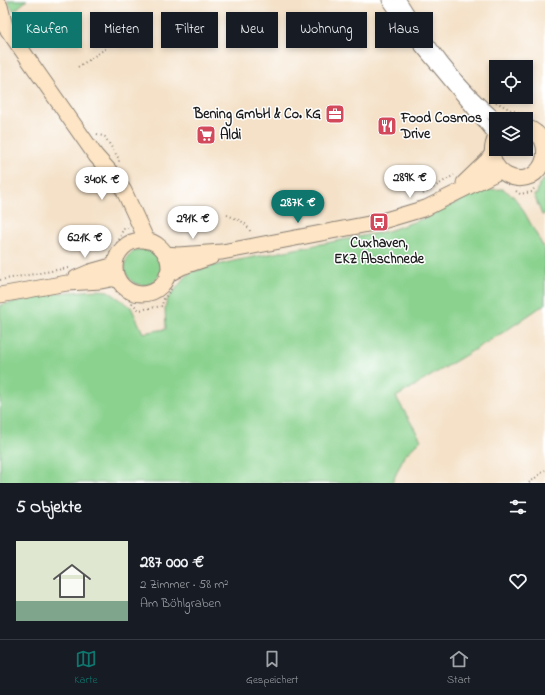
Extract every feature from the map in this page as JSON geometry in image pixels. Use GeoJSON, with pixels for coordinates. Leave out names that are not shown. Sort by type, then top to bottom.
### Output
{"type":"FeatureCollection","features":[{"type":"Feature","properties":{"kind":"street"},"geometry":{"type":"LineString","coordinates":[[388,0],[417,42],[489,129]]}},
{"type":"Feature","properties":{"kind":"street"},"geometry":{"type":"LineString","coordinates":[[400,0],[429,45],[446,67],[490,112]]}},
{"type":"Feature","properties":{"kind":"street"},"geometry":{"type":"LineString","coordinates":[[0,6],[2,26],[96,156],[114,176],[124,191],[147,241]]}},
{"type":"Feature","properties":{"kind":"street"},"geometry":{"type":"LineString","coordinates":[[493,156],[496,166],[500,171],[513,178],[529,176],[536,172],[545,158],[545,150],[544,142],[533,130]]}},
{"type":"Feature","properties":{"kind":"street"},"geometry":{"type":"LineString","coordinates":[[96,156],[103,178],[126,217],[131,243]]}},
{"type":"Feature","properties":{"kind":"street"},"geometry":{"type":"LineString","coordinates":[[450,196],[491,156]]}},
{"type":"Feature","properties":{"kind":"street"},"geometry":{"type":"LineString","coordinates":[[165,254],[222,252],[379,222],[426,208],[500,171]]}},
{"type":"Feature","properties":{"kind":"street"},"geometry":{"type":"LineString","coordinates":[[0,295],[66,283],[90,272],[114,277],[126,290],[136,294],[145,294],[156,291],[163,283],[168,275],[169,264],[165,254],[156,245],[147,241],[139,240],[131,243],[120,252],[114,277]]}},
{"type":"Feature","properties":{"kind":"street"},"geometry":{"type":"LineString","coordinates":[[168,275],[182,267],[222,252]]}},
{"type":"Feature","properties":{"kind":"path"},"geometry":{"type":"LineString","coordinates":[[78,67],[106,48]]}},
{"type":"Feature","properties":{"kind":"path"},"geometry":{"type":"LineString","coordinates":[[500,104],[514,112]]}},
{"type":"Feature","properties":{"kind":"path"},"geometry":{"type":"LineString","coordinates":[[92,132],[105,137],[119,159]]}},
{"type":"Feature","properties":{"kind":"path"},"geometry":{"type":"LineString","coordinates":[[422,195],[455,174]]}},
{"type":"Feature","properties":{"kind":"path"},"geometry":{"type":"LineString","coordinates":[[520,194],[532,192]]}},
{"type":"Feature","properties":{"kind":"path"},"geometry":{"type":"LineString","coordinates":[[227,215],[247,226],[251,234],[246,235]]}},
{"type":"Feature","properties":{"kind":"path"},"geometry":{"type":"LineString","coordinates":[[115,246],[123,229]]}},
{"type":"Feature","properties":{"kind":"path"},"geometry":{"type":"LineString","coordinates":[[0,280],[73,268]]}},
{"type":"Feature","properties":{"kind":"path"},"geometry":{"type":"LineString","coordinates":[[114,277],[130,301],[139,310],[162,306]]}},
{"type":"Feature","properties":{"kind":"path"},"geometry":{"type":"LineString","coordinates":[[529,483],[545,470]]}},
{"type":"Feature","properties":{"kind":"green space"},"geometry":{"type":"Polygon","coordinates":[[[7,0],[27,0],[14,11],[7,0]]]}},
{"type":"Feature","properties":{"kind":"green space"},"geometry":{"type":"Polygon","coordinates":[[[545,178],[545,214],[542,215],[534,195],[537,194],[539,184],[545,178]]]}},
{"type":"Feature","properties":{"kind":"green space"},"geometry":{"type":"Polygon","coordinates":[[[503,189],[513,196],[522,208],[545,250],[545,304],[507,330],[396,397],[421,440],[404,456],[392,483],[0,483],[0,305],[58,293],[98,290],[108,291],[131,307],[143,333],[166,329],[165,308],[167,300],[191,272],[234,261],[388,231],[425,218],[482,190],[503,189]]]}},
{"type":"Feature","properties":{"kind":"green space"},"geometry":{"type":"Polygon","coordinates":[[[143,249],[156,254],[161,267],[156,280],[143,285],[130,280],[125,267],[130,254],[143,249]]]}},
{"type":"Feature","properties":{"kind":"place","name":"Bening GmbH & Co. KG"},"geometry":{"type":"Point","coordinates":[335,114]}},
{"type":"Feature","properties":{"kind":"place","name":"Food Cosmos Drive"},"geometry":{"type":"Point","coordinates":[387,126]}},
{"type":"Feature","properties":{"kind":"place","name":"Aldi"},"geometry":{"type":"Point","coordinates":[206,135]}},
{"type":"Feature","properties":{"kind":"place","name":"Cuxhaven, EKZ Abschnede"},"geometry":{"type":"Point","coordinates":[379,222]}}]}
